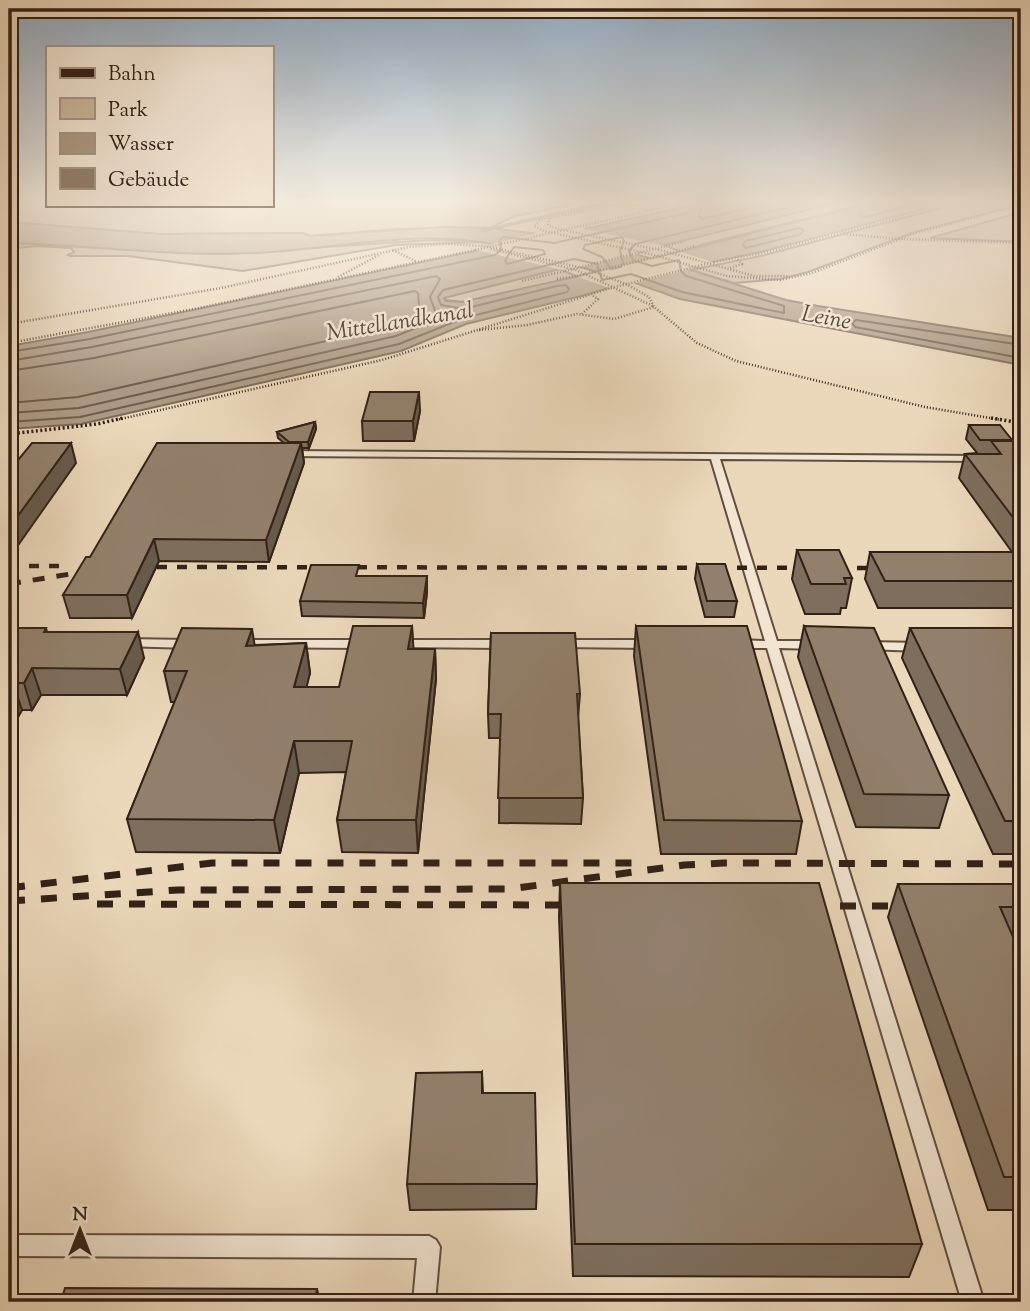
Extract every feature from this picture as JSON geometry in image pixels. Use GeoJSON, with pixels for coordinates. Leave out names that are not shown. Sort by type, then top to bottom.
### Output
{"type":"FeatureCollection","features":[{"type":"Feature","properties":{"kind":"lane"},"geometry":{"type":"LineString","coordinates":[[271,454],[993,458]]}},
{"type":"Feature","properties":{"kind":"lane"},"geometry":{"type":"LineString","coordinates":[[715,457],[973,1302]]}},
{"type":"Feature","properties":{"kind":"lane"},"geometry":{"type":"LineString","coordinates":[[106,643],[203,644]]}},
{"type":"Feature","properties":{"kind":"lane"},"geometry":{"type":"LineString","coordinates":[[231,644],[522,644]]}},
{"type":"Feature","properties":{"kind":"lane"},"geometry":{"type":"LineString","coordinates":[[550,644],[661,644]]}},
{"type":"Feature","properties":{"kind":"lane"},"geometry":{"type":"LineString","coordinates":[[717,644],[828,645]]}},
{"type":"Feature","properties":{"kind":"lane"},"geometry":{"type":"LineString","coordinates":[[855,646],[938,647]]}},
{"type":"Feature","properties":{"kind":"lane"},"geometry":{"type":"LineString","coordinates":[[9,1245],[429,1247],[424,1302]]}},
{"type":"Feature","properties":{"kind":"path"},"geometry":{"type":"LineString","coordinates":[[9,324],[221,288],[328,264]]}},
{"type":"Feature","properties":{"kind":"path"},"geometry":{"type":"LineString","coordinates":[[335,279],[361,264]]}},
{"type":"Feature","properties":{"kind":"path"},"geometry":{"type":"LineString","coordinates":[[9,342],[194,309],[407,264]]}},
{"type":"Feature","properties":{"kind":"path"},"geometry":{"type":"LineString","coordinates":[[552,264],[576,270],[621,289],[653,307],[696,343],[736,361],[925,407],[1021,423]]}},
{"type":"Feature","properties":{"kind":"path"},"geometry":{"type":"LineString","coordinates":[[567,264],[587,269],[640,291],[649,297],[653,307]]}},
{"type":"Feature","properties":{"kind":"path"},"geometry":{"type":"LineString","coordinates":[[522,281],[593,264]]}},
{"type":"Feature","properties":{"kind":"path"},"geometry":{"type":"LineString","coordinates":[[557,279],[625,264]]}},
{"type":"Feature","properties":{"kind":"path"},"geometry":{"type":"LineString","coordinates":[[686,264],[727,276],[780,280],[832,264]]}},
{"type":"Feature","properties":{"kind":"path"},"geometry":{"type":"LineString","coordinates":[[9,434],[111,421],[382,360],[611,288],[705,264]]}},
{"type":"Feature","properties":{"kind":"path"},"geometry":{"type":"LineString","coordinates":[[710,264],[754,276],[803,275]]}},
{"type":"Feature","properties":{"kind":"path"},"geometry":{"type":"LineString","coordinates":[[727,269],[741,264]]}},
{"type":"Feature","properties":{"kind":"path"},"geometry":{"type":"LineString","coordinates":[[582,314],[598,299],[593,295]]}},
{"type":"Feature","properties":{"kind":"path"},"geometry":{"type":"LineString","coordinates":[[467,332],[527,325],[582,314],[614,319],[653,307]]}},
{"type":"Feature","properties":{"kind":"green space"},"geometry":{"type":"Polygon","coordinates":[[[191,264],[283,264],[243,271],[191,264]]]}},
{"type":"Feature","properties":{"kind":"green space"},"geometry":{"type":"Polygon","coordinates":[[[720,264],[829,264],[780,279],[734,283],[691,270],[720,264]]]}},
{"type":"Feature","properties":{"kind":"green space"},"geometry":{"type":"Polygon","coordinates":[[[560,269],[578,277],[462,302],[446,300],[444,297],[560,269]]]}},
{"type":"Feature","properties":{"kind":"water"},"geometry":{"type":"Polygon","coordinates":[[[412,264],[702,264],[684,268],[786,300],[1021,338],[1021,365],[680,299],[630,281],[589,294],[466,324],[401,351],[81,424],[9,429],[9,346],[412,264]],[[575,265],[444,298],[446,301],[462,302],[597,272],[575,265]]]}},
{"type":"Feature","properties":{"kind":"pier"},"geometry":{"type":"Polygon","coordinates":[[[537,264],[595,264],[566,271],[537,264]]]}},
{"type":"Feature","properties":{"kind":"pier"},"geometry":{"type":"Polygon","coordinates":[[[631,264],[710,264],[612,289],[578,277],[631,264]]]}},
{"type":"Feature","properties":{"kind":"building"},"geometry":{"type":"Polygon","coordinates":[[[370,392],[419,392],[413,421],[362,421],[370,392]]]}},
{"type":"Feature","properties":{"kind":"building"},"geometry":{"type":"Polygon","coordinates":[[[315,422],[308,442],[289,442],[277,432],[315,422]]]}},
{"type":"Feature","properties":{"kind":"building"},"geometry":{"type":"Polygon","coordinates":[[[969,425],[1000,425],[1012,440],[980,440],[969,425]]]}},
{"type":"Feature","properties":{"kind":"building"},"geometry":{"type":"Polygon","coordinates":[[[991,441],[1021,441],[1021,528],[965,454],[1001,454],[991,441]]]}},
{"type":"Feature","properties":{"kind":"building"},"geometry":{"type":"Polygon","coordinates":[[[32,443],[71,443],[9,528],[9,465],[14,465],[32,443]]]}},
{"type":"Feature","properties":{"kind":"building"},"geometry":{"type":"Polygon","coordinates":[[[157,443],[301,443],[266,540],[154,539],[127,595],[63,595],[86,557],[90,557],[157,443]]]}},
{"type":"Feature","properties":{"kind":"building"},"geometry":{"type":"Polygon","coordinates":[[[797,550],[839,550],[852,578],[844,578],[846,584],[811,584],[797,550]]]}},
{"type":"Feature","properties":{"kind":"building"},"geometry":{"type":"Polygon","coordinates":[[[870,552],[1021,552],[1021,581],[885,581],[870,552]]]}},
{"type":"Feature","properties":{"kind":"building"},"geometry":{"type":"Polygon","coordinates":[[[697,564],[725,564],[737,601],[707,601],[697,564]]]}},
{"type":"Feature","properties":{"kind":"building"},"geometry":{"type":"Polygon","coordinates":[[[311,565],[359,565],[356,576],[427,576],[423,603],[300,601],[311,565]]]}},
{"type":"Feature","properties":{"kind":"building"},"geometry":{"type":"Polygon","coordinates":[[[353,626],[412,626],[408,649],[435,649],[416,820],[337,820],[352,741],[294,741],[274,820],[127,819],[187,671],[164,671],[182,628],[252,629],[246,646],[306,643],[294,687],[339,687],[353,626]]]}},
{"type":"Feature","properties":{"kind":"building"},"geometry":{"type":"Polygon","coordinates":[[[636,626],[747,626],[802,821],[664,820],[636,626]]]}},
{"type":"Feature","properties":{"kind":"building"},"geometry":{"type":"Polygon","coordinates":[[[804,626],[874,628],[949,795],[864,794],[804,626]]]}},
{"type":"Feature","properties":{"kind":"building"},"geometry":{"type":"Polygon","coordinates":[[[9,628],[46,628],[44,632],[138,632],[120,669],[32,668],[24,683],[13,683],[9,690],[9,628]]]}},
{"type":"Feature","properties":{"kind":"building"},"geometry":{"type":"Polygon","coordinates":[[[910,628],[1021,628],[1021,821],[1005,821],[910,628]]]}},
{"type":"Feature","properties":{"kind":"building"},"geometry":{"type":"Polygon","coordinates":[[[491,633],[575,633],[583,798],[498,798],[501,714],[488,714],[491,633]]]}},
{"type":"Feature","properties":{"kind":"building"},"geometry":{"type":"Polygon","coordinates":[[[560,883],[819,883],[922,1244],[575,1244],[560,883]]]}},
{"type":"Feature","properties":{"kind":"building"},"geometry":{"type":"Polygon","coordinates":[[[898,884],[1019,884],[1021,888],[1021,907],[1000,907],[1021,955],[1021,1177],[1004,1177],[898,884]]]}},
{"type":"Feature","properties":{"kind":"building"},"geometry":{"type":"Polygon","coordinates":[[[482,1072],[482,1093],[535,1093],[537,1184],[407,1184],[416,1073],[482,1072]]]}},
{"type":"Feature","properties":{"kind":"building"},"geometry":{"type":"Polygon","coordinates":[[[65,1288],[317,1289],[315,1302],[61,1302],[65,1288]]]}},
{"type":"Feature","properties":{"kind":"building"},"geometry":{"type":"Polygon","coordinates":[[[553,1301],[780,1302],[553,1302],[553,1301]]]}},
{"type":"Feature","properties":{"kind":"railway"},"geometry":{"type":"LineString","coordinates":[[9,566],[65,566]]}},
{"type":"Feature","properties":{"kind":"railway"},"geometry":{"type":"LineString","coordinates":[[137,567],[886,568]]}},
{"type":"Feature","properties":{"kind":"railway"},"geometry":{"type":"LineString","coordinates":[[9,584],[95,570],[84,572]]}},
{"type":"Feature","properties":{"kind":"railway"},"geometry":{"type":"LineString","coordinates":[[9,888],[212,863],[643,863]]}},
{"type":"Feature","properties":{"kind":"railway"},"geometry":{"type":"LineString","coordinates":[[9,901],[178,890],[510,889],[684,865],[724,863],[1021,864]]}},
{"type":"Feature","properties":{"kind":"railway"},"geometry":{"type":"LineString","coordinates":[[97,904],[580,905]]}},
{"type":"Feature","properties":{"kind":"railway"},"geometry":{"type":"LineString","coordinates":[[808,906],[913,906]]}},
{"type":"Feature","properties":{"kind":"water label","name":"Leine"},"geometry":{"type":"Point","coordinates":[826,319]}},
{"type":"Feature","properties":{"kind":"water label","name":"Mittellandkanal"},"geometry":{"type":"Point","coordinates":[400,323]}}]}
